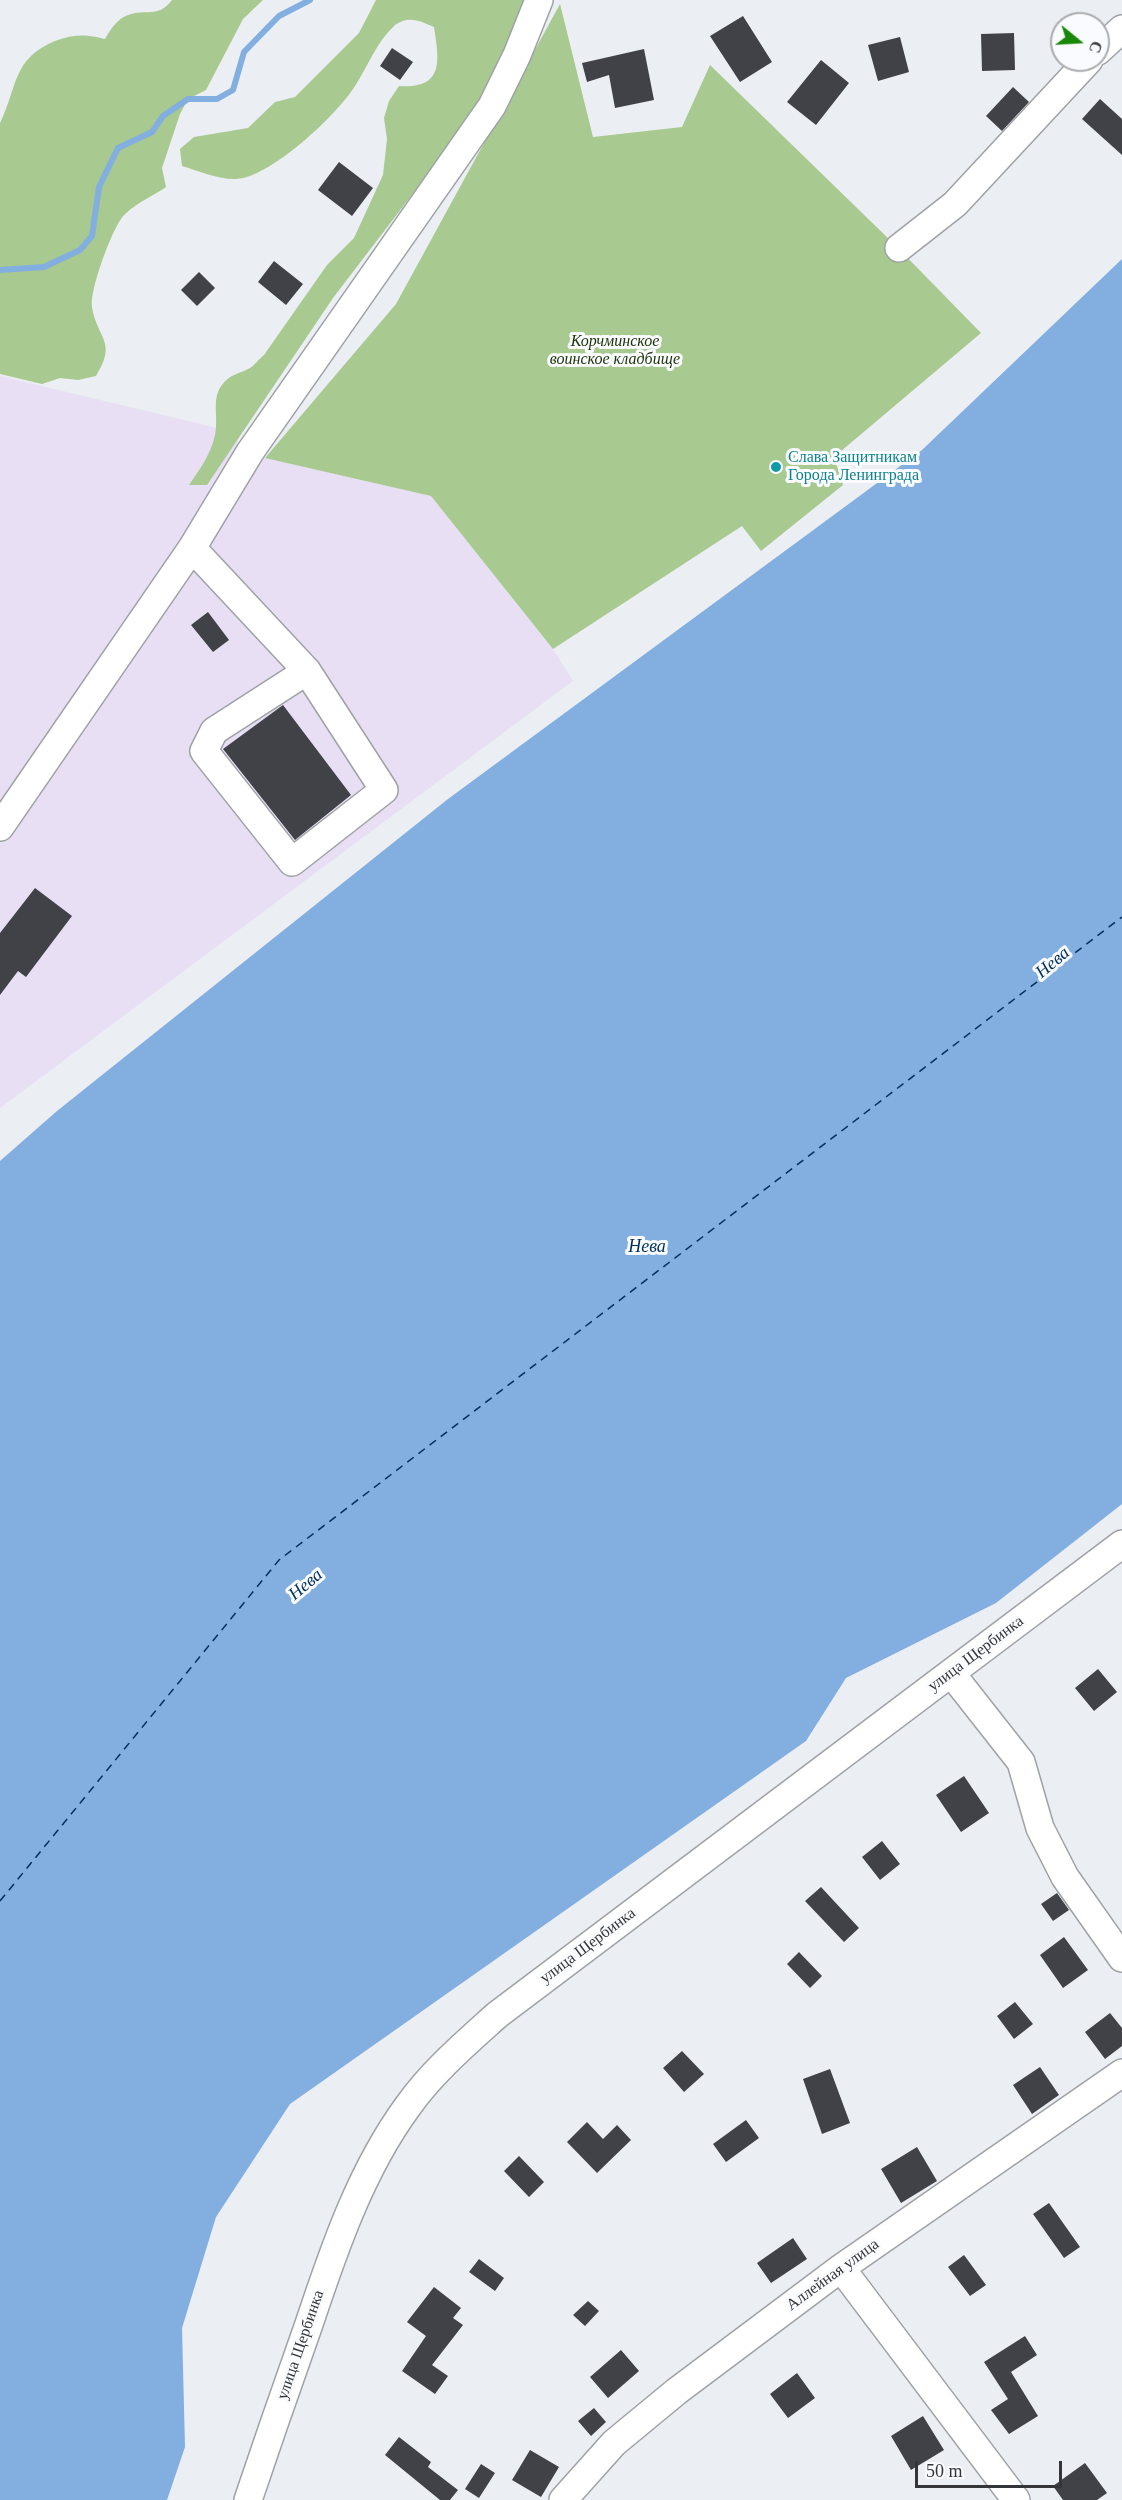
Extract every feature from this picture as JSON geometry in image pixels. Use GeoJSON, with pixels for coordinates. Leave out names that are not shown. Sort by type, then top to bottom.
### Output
{"type":"FeatureCollection","features":[{"type":"Feature","properties":{"kind":"street"},"geometry":{"type":"LineString","coordinates":[[0,827],[192,548],[249,452],[492,106],[517,56],[540,0]]}},
{"type":"Feature","properties":{"kind":"street"},"geometry":{"type":"LineString","coordinates":[[1110,40],[1122,29]]}},
{"type":"Feature","properties":{"kind":"street"},"geometry":{"type":"LineString","coordinates":[[899,248],[955,204],[1078,72]]}},
{"type":"Feature","properties":{"kind":"street"},"geometry":{"type":"LineString","coordinates":[[192,548],[307,671],[384,790],[292,861],[204,751],[214,732],[307,671]]}},
{"type":"Feature","properties":{"kind":"street","name":"улица Щербинка"},"geometry":{"type":"LineString","coordinates":[[248,2500],[329,2266],[377,2155],[408,2105],[450,2058],[496,2015],[1122,1545]]}},
{"type":"Feature","properties":{"kind":"street"},"geometry":{"type":"LineString","coordinates":[[951,1673],[1021,1762],[1040,1828],[1065,1877],[1122,1958]]}},
{"type":"Feature","properties":{"kind":"street","name":"Аллейная улица"},"geometry":{"type":"LineString","coordinates":[[563,2500],[614,2443],[677,2391],[842,2268],[1122,2073]]}},
{"type":"Feature","properties":{"kind":"street"},"geometry":{"type":"LineString","coordinates":[[842,2268],[1016,2500]]}},
{"type":"Feature","properties":{"kind":"shaded area"},"geometry":{"type":"Polygon","coordinates":[[[0,376],[226,430],[249,452],[265,458],[431,496],[553,649],[573,681],[0,1108],[0,376]]]}},
{"type":"Feature","properties":{"kind":"green space"},"geometry":{"type":"Polygon","coordinates":[[[172,0],[263,0],[243,19],[206,90],[188,99],[180,114],[162,168],[166,187],[125,214],[112,236],[97,276],[92,299],[95,318],[106,347],[96,376],[78,380],[60,378],[42,384],[0,374],[0,123],[18,75],[31,56],[55,41],[80,36],[105,39],[124,17],[134,13],[162,9],[172,0]]]}},
{"type":"Feature","properties":{"kind":"green space"},"geometry":{"type":"Polygon","coordinates":[[[376,0],[527,0],[489,94],[333,298],[207,485],[189,485],[211,449],[216,429],[217,396],[222,385],[231,376],[252,367],[264,355],[327,265],[354,238],[383,175],[387,139],[384,118],[389,101],[399,86],[425,83],[436,70],[437,51],[434,27],[410,20],[395,25],[378,46],[355,86],[333,113],[301,143],[266,169],[235,179],[215,176],[182,166],[180,149],[194,137],[248,128],[275,102],[295,97],[359,33],[376,0]]]}},
{"type":"Feature","properties":{"kind":"green space","name":"Корчминское воинское кладбище"},"geometry":{"type":"Polygon","coordinates":[[[560,4],[593,137],[682,127],[710,65],[894,244],[981,333],[834,457],[843,485],[761,551],[742,526],[553,649],[431,496],[265,458],[396,304],[560,4]]]}},
{"type":"Feature","properties":{"kind":"water","name":"Нева"},"geometry":{"type":"Polygon","coordinates":[[[1122,259],[1122,1504],[996,1603],[846,1678],[806,1741],[290,2104],[216,2217],[182,2328],[185,2447],[167,2500],[0,2500],[0,1161],[57,1111],[448,799],[922,450],[1122,259]]]}},
{"type":"Feature","properties":{"kind":"building"},"geometry":{"type":"Polygon","coordinates":[[[743,16],[772,62],[740,82],[710,36],[743,16]]]}},
{"type":"Feature","properties":{"kind":"building"},"geometry":{"type":"Polygon","coordinates":[[[1014,33],[1015,70],[982,71],[981,34],[1014,33]]]}},
{"type":"Feature","properties":{"kind":"building"},"geometry":{"type":"Polygon","coordinates":[[[900,37],[909,72],[878,81],[868,45],[900,37]]]}},
{"type":"Feature","properties":{"kind":"building"},"geometry":{"type":"Polygon","coordinates":[[[392,48],[413,62],[400,80],[380,66],[392,48]]]}},
{"type":"Feature","properties":{"kind":"building"},"geometry":{"type":"Polygon","coordinates":[[[644,49],[654,100],[615,108],[609,75],[587,82],[582,63],[644,49]]]}},
{"type":"Feature","properties":{"kind":"building"},"geometry":{"type":"Polygon","coordinates":[[[821,60],[849,83],[816,125],[787,102],[821,60]]]}},
{"type":"Feature","properties":{"kind":"building"},"geometry":{"type":"Polygon","coordinates":[[[1013,87],[1029,102],[1002,131],[986,116],[1013,87]]]}},
{"type":"Feature","properties":{"kind":"building"},"geometry":{"type":"Polygon","coordinates":[[[1100,99],[1122,119],[1122,155],[1082,119],[1100,99]]]}},
{"type":"Feature","properties":{"kind":"building"},"geometry":{"type":"Polygon","coordinates":[[[339,162],[373,188],[352,216],[318,190],[339,162]]]}},
{"type":"Feature","properties":{"kind":"building"},"geometry":{"type":"Polygon","coordinates":[[[274,261],[303,284],[286,305],[258,282],[274,261]]]}},
{"type":"Feature","properties":{"kind":"building"},"geometry":{"type":"Polygon","coordinates":[[[199,272],[215,288],[197,306],[181,290],[199,272]]]}},
{"type":"Feature","properties":{"kind":"building"},"geometry":{"type":"Polygon","coordinates":[[[208,612],[229,640],[213,652],[191,625],[208,612]]]}},
{"type":"Feature","properties":{"kind":"building"},"geometry":{"type":"Polygon","coordinates":[[[283,705],[351,795],[295,840],[223,749],[283,705]]]}},
{"type":"Feature","properties":{"kind":"building"},"geometry":{"type":"Polygon","coordinates":[[[35,888],[72,916],[26,977],[18,971],[0,995],[0,933],[35,888]]]}},
{"type":"Feature","properties":{"kind":"building"},"geometry":{"type":"Polygon","coordinates":[[[1098,1669],[1117,1692],[1094,1711],[1075,1688],[1098,1669]]]}},
{"type":"Feature","properties":{"kind":"building"},"geometry":{"type":"Polygon","coordinates":[[[964,1776],[989,1813],[961,1832],[936,1795],[964,1776]]]}},
{"type":"Feature","properties":{"kind":"building"},"geometry":{"type":"Polygon","coordinates":[[[882,1841],[900,1864],[880,1880],[862,1857],[882,1841]]]}},
{"type":"Feature","properties":{"kind":"building"},"geometry":{"type":"Polygon","coordinates":[[[821,1887],[859,1928],[844,1942],[805,1901],[821,1887]]]}},
{"type":"Feature","properties":{"kind":"building"},"geometry":{"type":"Polygon","coordinates":[[[1057,1893],[1069,1910],[1053,1921],[1041,1904],[1057,1893]]]}},
{"type":"Feature","properties":{"kind":"building"},"geometry":{"type":"Polygon","coordinates":[[[1064,1937],[1088,1970],[1063,1988],[1040,1955],[1064,1937]]]}},
{"type":"Feature","properties":{"kind":"building"},"geometry":{"type":"Polygon","coordinates":[[[799,1952],[822,1976],[810,1988],[787,1964],[799,1952]]]}},
{"type":"Feature","properties":{"kind":"building"},"geometry":{"type":"Polygon","coordinates":[[[1015,2002],[1033,2024],[1014,2039],[997,2016],[1015,2002]]]}},
{"type":"Feature","properties":{"kind":"building"},"geometry":{"type":"Polygon","coordinates":[[[1110,2013],[1122,2028],[1122,2046],[1105,2059],[1085,2032],[1110,2013]]]}},
{"type":"Feature","properties":{"kind":"building"},"geometry":{"type":"Polygon","coordinates":[[[682,2051],[704,2074],[684,2092],[663,2068],[682,2051]]]}},
{"type":"Feature","properties":{"kind":"building"},"geometry":{"type":"Polygon","coordinates":[[[1040,2067],[1059,2095],[1032,2114],[1013,2085],[1040,2067]]]}},
{"type":"Feature","properties":{"kind":"building"},"geometry":{"type":"Polygon","coordinates":[[[830,2069],[850,2123],[822,2134],[803,2079],[830,2069]]]}},
{"type":"Feature","properties":{"kind":"building"},"geometry":{"type":"Polygon","coordinates":[[[746,2120],[759,2138],[726,2162],[713,2144],[746,2120]]]}},
{"type":"Feature","properties":{"kind":"building"},"geometry":{"type":"Polygon","coordinates":[[[587,2122],[603,2139],[617,2125],[631,2140],[597,2173],[567,2142],[587,2122]]]}},
{"type":"Feature","properties":{"kind":"building"},"geometry":{"type":"Polygon","coordinates":[[[917,2147],[937,2181],[901,2203],[881,2169],[917,2147]]]}},
{"type":"Feature","properties":{"kind":"building"},"geometry":{"type":"Polygon","coordinates":[[[519,2156],[544,2182],[529,2197],[504,2171],[519,2156]]]}},
{"type":"Feature","properties":{"kind":"building"},"geometry":{"type":"Polygon","coordinates":[[[1049,2203],[1080,2247],[1064,2258],[1033,2214],[1049,2203]]]}},
{"type":"Feature","properties":{"kind":"building"},"geometry":{"type":"Polygon","coordinates":[[[793,2238],[807,2259],[771,2283],[757,2263],[793,2238]]]}},
{"type":"Feature","properties":{"kind":"building"},"geometry":{"type":"Polygon","coordinates":[[[964,2255],[986,2285],[970,2296],[948,2267],[964,2255]]]}},
{"type":"Feature","properties":{"kind":"building"},"geometry":{"type":"Polygon","coordinates":[[[479,2259],[504,2278],[495,2291],[469,2272],[479,2259]]]}},
{"type":"Feature","properties":{"kind":"building"},"geometry":{"type":"Polygon","coordinates":[[[434,2287],[461,2308],[453,2318],[463,2325],[432,2365],[448,2376],[435,2394],[402,2371],[426,2336],[407,2322],[434,2287]]]}},
{"type":"Feature","properties":{"kind":"building"},"geometry":{"type":"Polygon","coordinates":[[[588,2301],[599,2311],[585,2326],[573,2315],[588,2301]]]}},
{"type":"Feature","properties":{"kind":"building"},"geometry":{"type":"Polygon","coordinates":[[[1025,2336],[1037,2355],[1011,2372],[1038,2416],[1009,2434],[991,2410],[1008,2399],[984,2362],[1025,2336]]]}},
{"type":"Feature","properties":{"kind":"building"},"geometry":{"type":"Polygon","coordinates":[[[621,2350],[639,2371],[608,2398],[590,2377],[621,2350]]]}},
{"type":"Feature","properties":{"kind":"building"},"geometry":{"type":"Polygon","coordinates":[[[797,2373],[815,2398],[788,2418],[770,2394],[797,2373]]]}},
{"type":"Feature","properties":{"kind":"building"},"geometry":{"type":"Polygon","coordinates":[[[594,2408],[606,2422],[591,2436],[578,2421],[594,2408]]]}},
{"type":"Feature","properties":{"kind":"building"},"geometry":{"type":"Polygon","coordinates":[[[923,2416],[944,2450],[911,2470],[891,2436],[923,2416]]]}},
{"type":"Feature","properties":{"kind":"building"},"geometry":{"type":"Polygon","coordinates":[[[399,2437],[431,2462],[428,2467],[458,2490],[450,2500],[440,2500],[385,2455],[399,2437]]]}},
{"type":"Feature","properties":{"kind":"building"},"geometry":{"type":"Polygon","coordinates":[[[530,2450],[559,2467],[541,2497],[512,2480],[530,2450]]]}},
{"type":"Feature","properties":{"kind":"building"},"geometry":{"type":"Polygon","coordinates":[[[1085,2463],[1107,2493],[1097,2500],[1063,2500],[1053,2486],[1085,2463]]]}},
{"type":"Feature","properties":{"kind":"building"},"geometry":{"type":"Polygon","coordinates":[[[481,2464],[495,2473],[479,2498],[465,2489],[481,2464]]]}},
{"type":"Feature","properties":{"kind":"waterway"},"geometry":{"type":"LineString","coordinates":[[0,270],[44,267],[80,250],[92,236],[99,187],[118,148],[152,132],[163,116],[188,99],[217,99],[233,90],[244,52],[279,16],[310,0]]}},
{"type":"Feature","properties":{"kind":"ferry route"},"geometry":{"type":"LineString","coordinates":[[0,1901],[279,1560],[1122,917]]}},
{"type":"Feature","properties":{"kind":"place","name":"Слава Защитникам Города Ленинграда"},"geometry":{"type":"Point","coordinates":[776,467]}}]}
